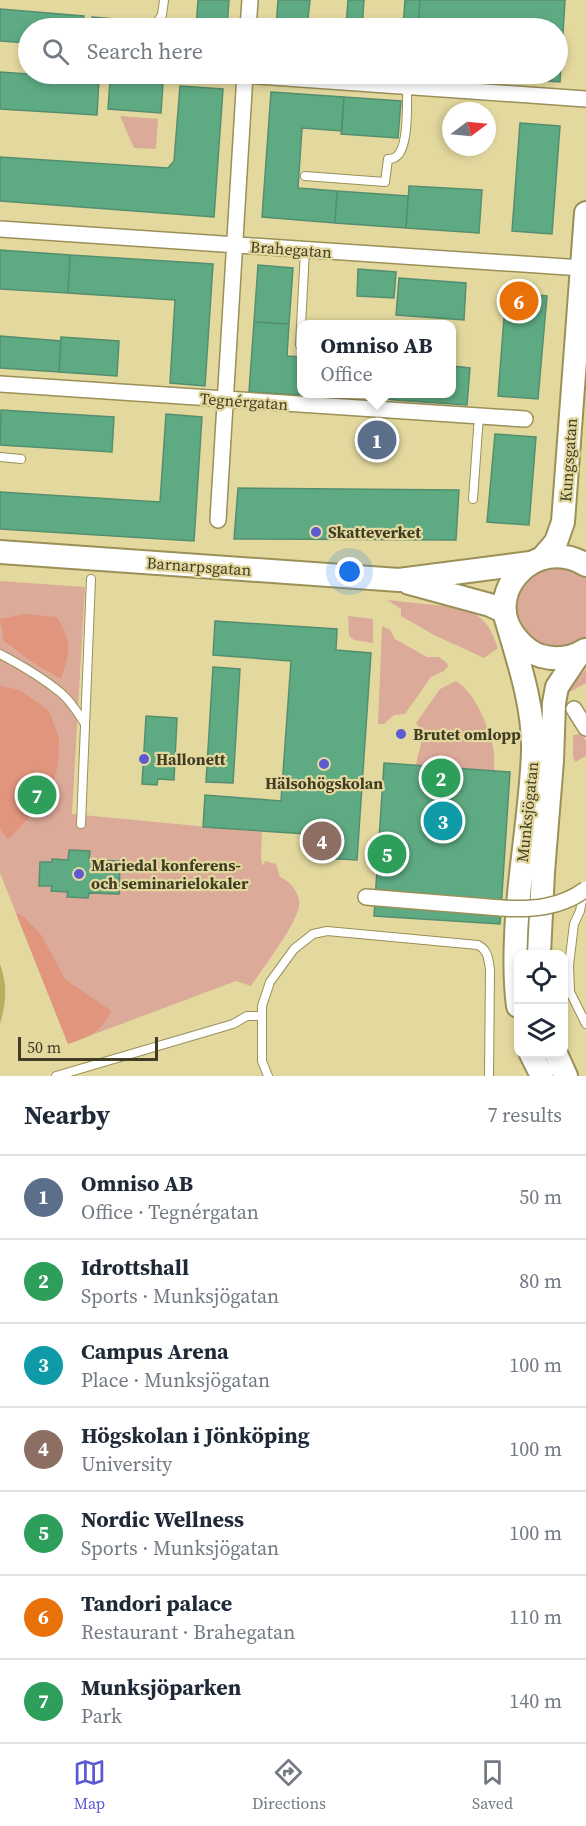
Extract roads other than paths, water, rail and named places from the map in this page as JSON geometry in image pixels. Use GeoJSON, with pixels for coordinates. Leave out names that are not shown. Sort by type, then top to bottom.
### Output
{"type":"FeatureCollection","features":[{"type":"Feature","properties":{"kind":"main road","name":"Kungsgatan"},"geometry":{"type":"LineString","coordinates":[[506,617],[506,597],[510,584],[519,572],[537,560],[556,542],[563,522],[586,213]]}},
{"type":"Feature","properties":{"kind":"main road","name":"Barnarpsgatan"},"geometry":{"type":"LineString","coordinates":[[0,552],[399,580],[479,602],[506,617]]}},
{"type":"Feature","properties":{"kind":"main road","name":"Barnarpsgatan"},"geometry":{"type":"LineString","coordinates":[[399,580],[557,556],[571,558],[586,565]]}},
{"type":"Feature","properties":{"kind":"main road"},"geometry":{"type":"LineString","coordinates":[[506,617],[513,635],[523,646],[536,654],[550,658],[565,658],[583,651]]}},
{"type":"Feature","properties":{"kind":"main road","name":"Munksjögatan"},"geometry":{"type":"LineString","coordinates":[[506,617],[530,710],[533,749],[517,918],[515,970],[519,1004]]}},
{"type":"Feature","properties":{"kind":"main road","name":"Munksjögatan"},"geometry":{"type":"LineString","coordinates":[[539,950],[554,703],[557,687],[583,651]]}},
{"type":"Feature","properties":{"kind":"main road"},"geometry":{"type":"LineString","coordinates":[[533,1058],[542,1076]]}},
{"type":"Feature","properties":{"kind":"main road"},"geometry":{"type":"LineString","coordinates":[[558,1058],[566,1076]]}},
{"type":"Feature","properties":{"kind":"street"},"geometry":{"type":"LineString","coordinates":[[249,18],[250,0]]}},
{"type":"Feature","properties":{"kind":"street"},"geometry":{"type":"LineString","coordinates":[[218,520],[244,84]]}},
{"type":"Feature","properties":{"kind":"street"},"geometry":{"type":"LineString","coordinates":[[370,84],[586,99]]}},
{"type":"Feature","properties":{"kind":"street","name":"Brahegatan"},"geometry":{"type":"LineString","coordinates":[[0,229],[582,268]]}},
{"type":"Feature","properties":{"kind":"street","name":"Tegnérgatan"},"geometry":{"type":"LineString","coordinates":[[0,384],[525,419]]}},
{"type":"Feature","properties":{"kind":"street"},"geometry":{"type":"LineString","coordinates":[[574,709],[586,728]]}},
{"type":"Feature","properties":{"kind":"street"},"geometry":{"type":"LineString","coordinates":[[366,897],[528,909],[556,905],[577,896],[586,889]]}},
{"type":"Feature","properties":{"kind":"lane"},"geometry":{"type":"LineString","coordinates":[[160,18],[164,0]]}},
{"type":"Feature","properties":{"kind":"lane"},"geometry":{"type":"LineString","coordinates":[[304,176],[385,182],[388,159],[396,157],[405,140],[408,87]]}},
{"type":"Feature","properties":{"kind":"lane"},"geometry":{"type":"LineString","coordinates":[[301,320],[305,250]]}},
{"type":"Feature","properties":{"kind":"lane"},"geometry":{"type":"LineString","coordinates":[[473,499],[479,416]]}},
{"type":"Feature","properties":{"kind":"lane"},"geometry":{"type":"LineString","coordinates":[[0,458],[21,459]]}},
{"type":"Feature","properties":{"kind":"lane"},"geometry":{"type":"LineString","coordinates":[[81,824],[91,579]]}},
{"type":"Feature","properties":{"kind":"lane"},"geometry":{"type":"LineString","coordinates":[[0,654],[62,694],[85,724]]}},
{"type":"Feature","properties":{"kind":"lane"},"geometry":{"type":"LineString","coordinates":[[586,884],[580,911],[574,924],[569,965],[570,992],[586,1024]]}},
{"type":"Feature","properties":{"kind":"lane"},"geometry":{"type":"LineString","coordinates":[[268,1076],[262,1061],[262,1006],[270,982],[294,949],[313,934],[327,931],[478,945],[483,948],[487,954],[490,969],[489,1076]]}},
{"type":"Feature","properties":{"kind":"lane"},"geometry":{"type":"LineString","coordinates":[[56,1076],[233,1024],[248,1016],[262,1016]]}},
{"type":"Feature","properties":{"kind":"place","name":"Tandori palace"},"geometry":{"type":"Point","coordinates":[519,301]}},
{"type":"Feature","properties":{"kind":"place","name":"Omniso AB"},"geometry":{"type":"Point","coordinates":[377,440]}},
{"type":"Feature","properties":{"kind":"place","name":"Skatteverket"},"geometry":{"type":"Point","coordinates":[316,532]}},
{"type":"Feature","properties":{"kind":"place","name":"Brutet omlopp"},"geometry":{"type":"Point","coordinates":[401,734]}},
{"type":"Feature","properties":{"kind":"place","name":"Hallonett"},"geometry":{"type":"Point","coordinates":[144,759]}},
{"type":"Feature","properties":{"kind":"place","name":"Hälsohögskolan"},"geometry":{"type":"Point","coordinates":[324,764]}},
{"type":"Feature","properties":{"kind":"place","name":"Idrottshall"},"geometry":{"type":"Point","coordinates":[441,778]}},
{"type":"Feature","properties":{"kind":"place","name":"Munksjöparken"},"geometry":{"type":"Point","coordinates":[37,795]}},
{"type":"Feature","properties":{"kind":"place","name":"Campus Arena"},"geometry":{"type":"Point","coordinates":[443,821]}},
{"type":"Feature","properties":{"kind":"place","name":"Högskolan i Jönköping"},"geometry":{"type":"Point","coordinates":[322,841]}},
{"type":"Feature","properties":{"kind":"place","name":"Nordic Wellness"},"geometry":{"type":"Point","coordinates":[387,854]}},
{"type":"Feature","properties":{"kind":"place","name":"Mariedal konferens- och seminarielokaler"},"geometry":{"type":"Point","coordinates":[79,874]}}]}
